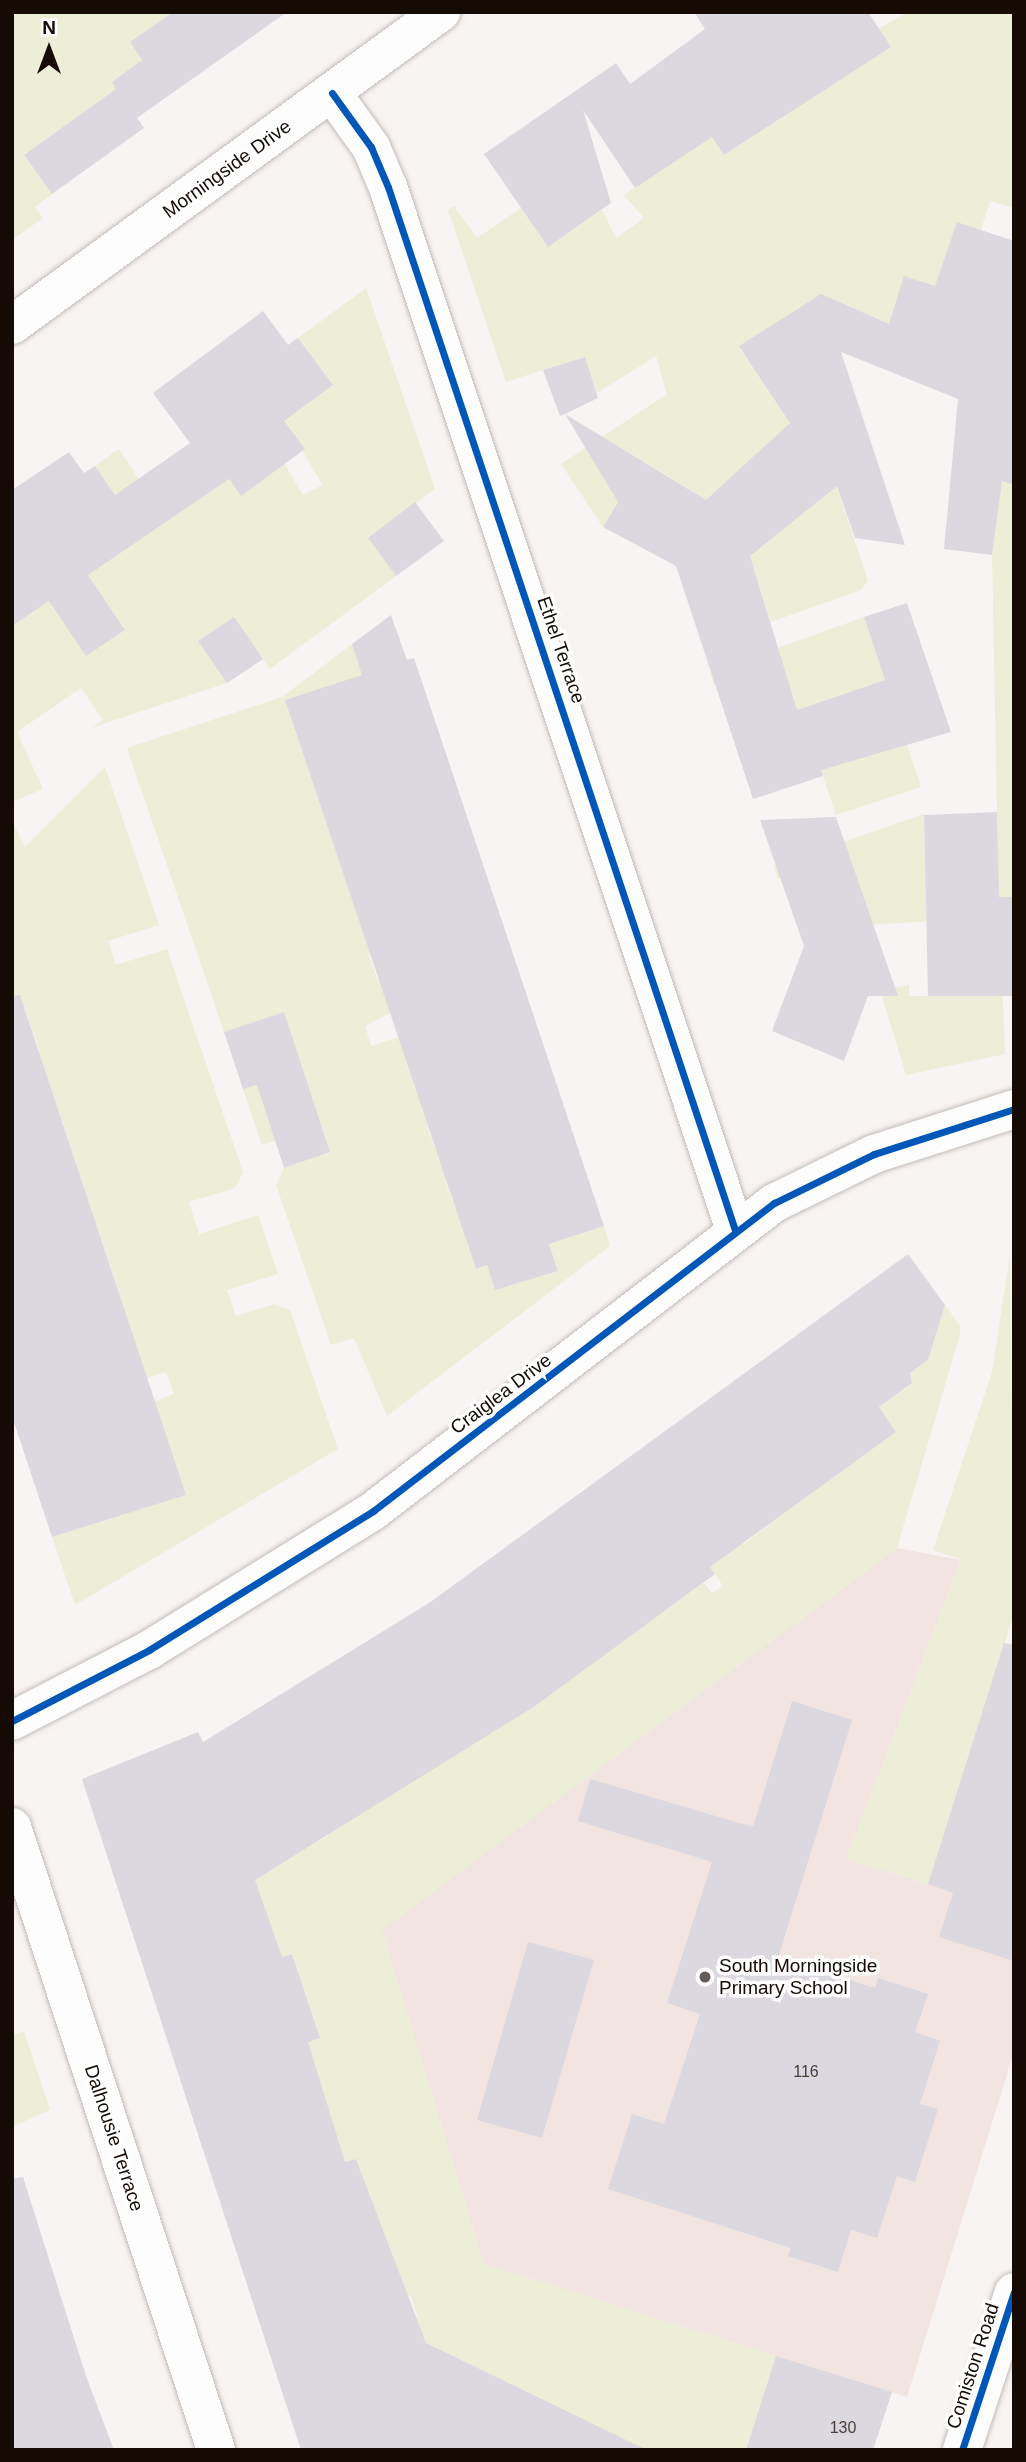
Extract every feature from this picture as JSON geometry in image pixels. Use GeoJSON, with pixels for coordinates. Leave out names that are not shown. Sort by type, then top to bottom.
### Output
{"type":"FeatureCollection","features":[{"type":"Feature","properties":{"kind":"street","name":"Morningside Drive"},"geometry":{"type":"LineString","coordinates":[[12,325],[441,12]]}},
{"type":"Feature","properties":{"kind":"street","name":"Ethel Terrace"},"geometry":{"type":"LineString","coordinates":[[332,93],[371,147],[388,187],[735,1230]]}},
{"type":"Feature","properties":{"kind":"street","name":"Craiglea Drive"},"geometry":{"type":"LineString","coordinates":[[12,1721],[161,1643],[373,1511],[735,1230],[851,1164],[1014,1109]]}},
{"type":"Feature","properties":{"kind":"street","name":"Dalhousie Terrace"},"geometry":{"type":"LineString","coordinates":[[12,1827],[216,2450]]}},
{"type":"Feature","properties":{"kind":"street","name":"Comiston Road"},"geometry":{"type":"LineString","coordinates":[[962,2450],[1014,2292]]}},
{"type":"Feature","properties":{"kind":"shaded area","name":"South Morningside Primary School"},"geometry":{"type":"Polygon","coordinates":[[[897,1548],[961,1560],[847,1858],[1014,1912],[1014,2052],[907,2397],[484,2265],[381,1930],[897,1548]]]}},
{"type":"Feature","properties":{"kind":"green space"},"geometry":{"type":"Polygon","coordinates":[[[12,12],[173,12],[130,42],[142,60],[112,82],[116,89],[24,155],[52,194],[35,207],[43,218],[12,240],[12,12]]]}},
{"type":"Feature","properties":{"kind":"green space"},"geometry":{"type":"Polygon","coordinates":[[[908,12],[1014,12],[1014,208],[990,201],[981,230],[957,222],[936,287],[935,341],[817,297],[781,319],[868,581],[861,590],[771,622],[753,565],[695,493],[643,461],[603,527],[561,464],[667,394],[656,356],[597,393],[584,357],[506,382],[448,210],[454,206],[477,238],[521,208],[548,247],[602,210],[616,238],[644,218],[624,195],[670,163],[700,118],[725,155],[791,112],[776,86],[908,12]]]}},
{"type":"Feature","properties":{"kind":"green space"},"geometry":{"type":"Polygon","coordinates":[[[366,288],[435,489],[368,538],[396,576],[270,669],[234,618],[198,641],[227,683],[91,728],[103,720],[81,688],[17,732],[43,789],[12,802],[12,626],[49,601],[63,622],[84,608],[107,642],[125,630],[102,596],[78,582],[116,497],[95,466],[119,449],[142,484],[220,468],[241,496],[267,434],[303,495],[323,485],[284,421],[333,385],[298,338],[366,288]]]}},
{"type":"Feature","properties":{"kind":"green space"},"geometry":{"type":"Polygon","coordinates":[[[999,481],[1014,485],[1014,897],[999,898],[1005,1054],[906,1075],[880,990],[909,985],[909,996],[949,996],[950,920],[868,925],[849,853],[778,879],[774,866],[924,814],[925,861],[998,859],[992,555],[999,481]]]}},
{"type":"Feature","properties":{"kind":"green space"},"geometry":{"type":"Polygon","coordinates":[[[864,617],[921,787],[836,815],[821,770],[868,686],[797,710],[781,662],[714,685],[710,672],[864,617]]]}},
{"type":"Feature","properties":{"kind":"green space"},"geometry":{"type":"Polygon","coordinates":[[[352,644],[359,663],[403,649],[320,723],[295,731],[361,925],[395,914],[395,947],[369,955],[378,981],[414,969],[413,1001],[365,1026],[371,1046],[433,1026],[407,1066],[417,1093],[451,1083],[452,1115],[426,1124],[435,1149],[470,1138],[471,1173],[446,1183],[455,1208],[490,1197],[466,1241],[476,1269],[487,1265],[495,1290],[558,1271],[549,1244],[604,1226],[610,1246],[387,1416],[354,1338],[331,1345],[276,1185],[284,1168],[330,1152],[322,1126],[262,1145],[243,1089],[302,1069],[224,1032],[127,748],[282,697],[352,644]]]}},
{"type":"Feature","properties":{"kind":"green space"},"geometry":{"type":"Polygon","coordinates":[[[105,767],[159,925],[108,941],[116,965],[167,949],[243,1172],[235,1188],[189,1202],[199,1234],[258,1215],[278,1274],[227,1290],[236,1316],[275,1304],[290,1310],[338,1449],[75,1605],[52,1537],[186,1495],[177,1469],[149,1477],[154,1402],[174,1394],[166,1372],[146,1378],[91,1333],[128,1321],[102,1240],[73,1249],[79,1173],[63,1122],[36,1131],[14,1061],[40,1052],[24,1006],[12,1010],[12,821],[25,847],[105,767]]]}},
{"type":"Feature","properties":{"kind":"green space"},"geometry":{"type":"Polygon","coordinates":[[[1010,1255],[1014,1613],[928,1884],[846,1859],[961,1560],[933,1550],[992,1372],[1010,1255]]]}},
{"type":"Feature","properties":{"kind":"green space"},"geometry":{"type":"Polygon","coordinates":[[[945,1305],[961,1327],[959,1338],[897,1548],[382,1930],[484,2264],[776,2356],[746,2450],[645,2450],[571,2415],[406,2355],[424,2338],[413,2325],[417,2316],[411,2296],[404,2298],[356,2159],[315,2171],[266,2051],[320,2038],[292,1954],[251,1967],[255,1882],[235,1732],[307,1848],[329,1835],[318,1816],[383,1800],[461,1744],[478,1715],[491,1734],[704,1583],[712,1593],[723,1586],[710,1567],[726,1520],[744,1544],[769,1525],[752,1500],[775,1520],[896,1432],[879,1407],[912,1384],[910,1373],[928,1360],[945,1305]]]}},
{"type":"Feature","properties":{"kind":"green space"},"geometry":{"type":"Polygon","coordinates":[[[24,2031],[50,2110],[12,2127],[12,2036],[24,2031]]]}},
{"type":"Feature","properties":{"kind":"building"},"geometry":{"type":"Polygon","coordinates":[[[173,12],[287,12],[137,118],[144,128],[52,194],[24,155],[116,89],[112,82],[142,60],[130,42],[173,12]]]}},
{"type":"Feature","properties":{"kind":"building"},"geometry":{"type":"Polygon","coordinates":[[[694,12],[868,12],[891,47],[724,155],[712,137],[635,188],[583,110],[611,203],[548,247],[484,154],[616,63],[630,84],[705,29],[694,12]]]}},
{"type":"Feature","properties":{"kind":"building"},"geometry":{"type":"Polygon","coordinates":[[[957,222],[1014,241],[1014,485],[1002,481],[992,555],[944,549],[958,399],[841,352],[905,545],[855,538],[837,486],[750,556],[797,710],[885,680],[864,617],[907,603],[951,732],[821,770],[823,776],[753,799],[676,566],[603,527],[618,502],[565,414],[706,500],[790,423],[739,346],[821,294],[889,324],[904,276],[935,286],[957,222]]]}},
{"type":"Feature","properties":{"kind":"building"},"geometry":{"type":"Polygon","coordinates":[[[263,311],[288,345],[298,338],[333,385],[284,421],[305,449],[241,496],[229,479],[88,575],[125,630],[86,656],[49,601],[12,626],[12,490],[69,452],[84,473],[95,466],[115,495],[190,443],[153,393],[263,311]]]}},
{"type":"Feature","properties":{"kind":"building"},"geometry":{"type":"Polygon","coordinates":[[[585,357],[598,398],[560,416],[543,370],[585,357]]]}},
{"type":"Feature","properties":{"kind":"building"},"geometry":{"type":"Polygon","coordinates":[[[415,502],[444,541],[396,576],[368,538],[415,502]]]}},
{"type":"Feature","properties":{"kind":"building"},"geometry":{"type":"Polygon","coordinates":[[[391,615],[407,660],[414,658],[604,1226],[549,1244],[558,1271],[495,1290],[487,1265],[476,1269],[285,700],[362,675],[352,644],[391,615]]]}},
{"type":"Feature","properties":{"kind":"building"},"geometry":{"type":"Polygon","coordinates":[[[234,617],[263,659],[227,683],[198,641],[234,617]]]}},
{"type":"Feature","properties":{"kind":"building"},"geometry":{"type":"Polygon","coordinates":[[[997,812],[999,897],[1014,897],[1014,996],[928,996],[924,815],[997,812]]]}},
{"type":"Feature","properties":{"kind":"building"},"geometry":{"type":"Polygon","coordinates":[[[836,817],[898,996],[868,996],[844,1061],[772,1031],[804,946],[760,820],[836,817]]]}},
{"type":"Feature","properties":{"kind":"building"},"geometry":{"type":"Polygon","coordinates":[[[20,995],[186,1495],[52,1537],[12,1416],[12,996],[20,995]]]}},
{"type":"Feature","properties":{"kind":"building"},"geometry":{"type":"Polygon","coordinates":[[[284,1012],[330,1152],[284,1168],[257,1085],[243,1089],[224,1032],[284,1012]]]}},
{"type":"Feature","properties":{"kind":"building"},"geometry":{"type":"Polygon","coordinates":[[[908,1254],[945,1305],[928,1360],[910,1373],[912,1383],[879,1407],[896,1432],[710,1567],[715,1574],[535,1706],[255,1880],[282,1957],[292,1954],[320,2038],[308,2042],[345,2162],[356,2159],[426,2343],[647,2450],[301,2450],[82,1779],[198,1732],[203,1742],[429,1603],[908,1254]]]}},
{"type":"Feature","properties":{"kind":"building"},"geometry":{"type":"Polygon","coordinates":[[[1004,1643],[1014,1645],[1014,1961],[939,1937],[953,1893],[928,1884],[1004,1643]]]}},
{"type":"Feature","properties":{"kind":"building"},"geometry":{"type":"Polygon","coordinates":[[[792,1701],[852,1720],[778,1958],[875,1988],[878,1978],[928,1994],[915,2032],[940,2041],[920,2104],[938,2109],[915,2182],[897,2176],[877,2238],[851,2230],[838,2272],[788,2256],[791,2248],[608,2189],[632,2114],[664,2124],[700,2014],[667,2003],[712,1862],[578,1821],[590,1779],[753,1827],[792,1701]]]}},
{"type":"Feature","properties":{"kind":"building"},"geometry":{"type":"Polygon","coordinates":[[[528,1942],[594,1960],[542,2138],[477,2120],[528,1942]]]}},
{"type":"Feature","properties":{"kind":"building"},"geometry":{"type":"Polygon","coordinates":[[[23,2177],[86,2376],[114,2450],[12,2450],[12,2179],[23,2177]]]}},
{"type":"Feature","properties":{"kind":"building"},"geometry":{"type":"Polygon","coordinates":[[[776,2356],[892,2392],[873,2450],[746,2450],[776,2356]]]}},
{"type":"Feature","properties":{"kind":"cycle path"},"geometry":{"type":"LineString","coordinates":[[332,93],[371,147],[388,187],[735,1230]]}},
{"type":"Feature","properties":{"kind":"cycle path"},"geometry":{"type":"LineString","coordinates":[[12,1721],[149,1650],[373,1511],[774,1203],[874,1154],[1014,1109]]}},
{"type":"Feature","properties":{"kind":"cycle path"},"geometry":{"type":"LineString","coordinates":[[962,2450],[1014,2292]]}},
{"type":"Feature","properties":{"kind":"place","name":"South Morningside Primary School"},"geometry":{"type":"Point","coordinates":[705,1977]}}]}
